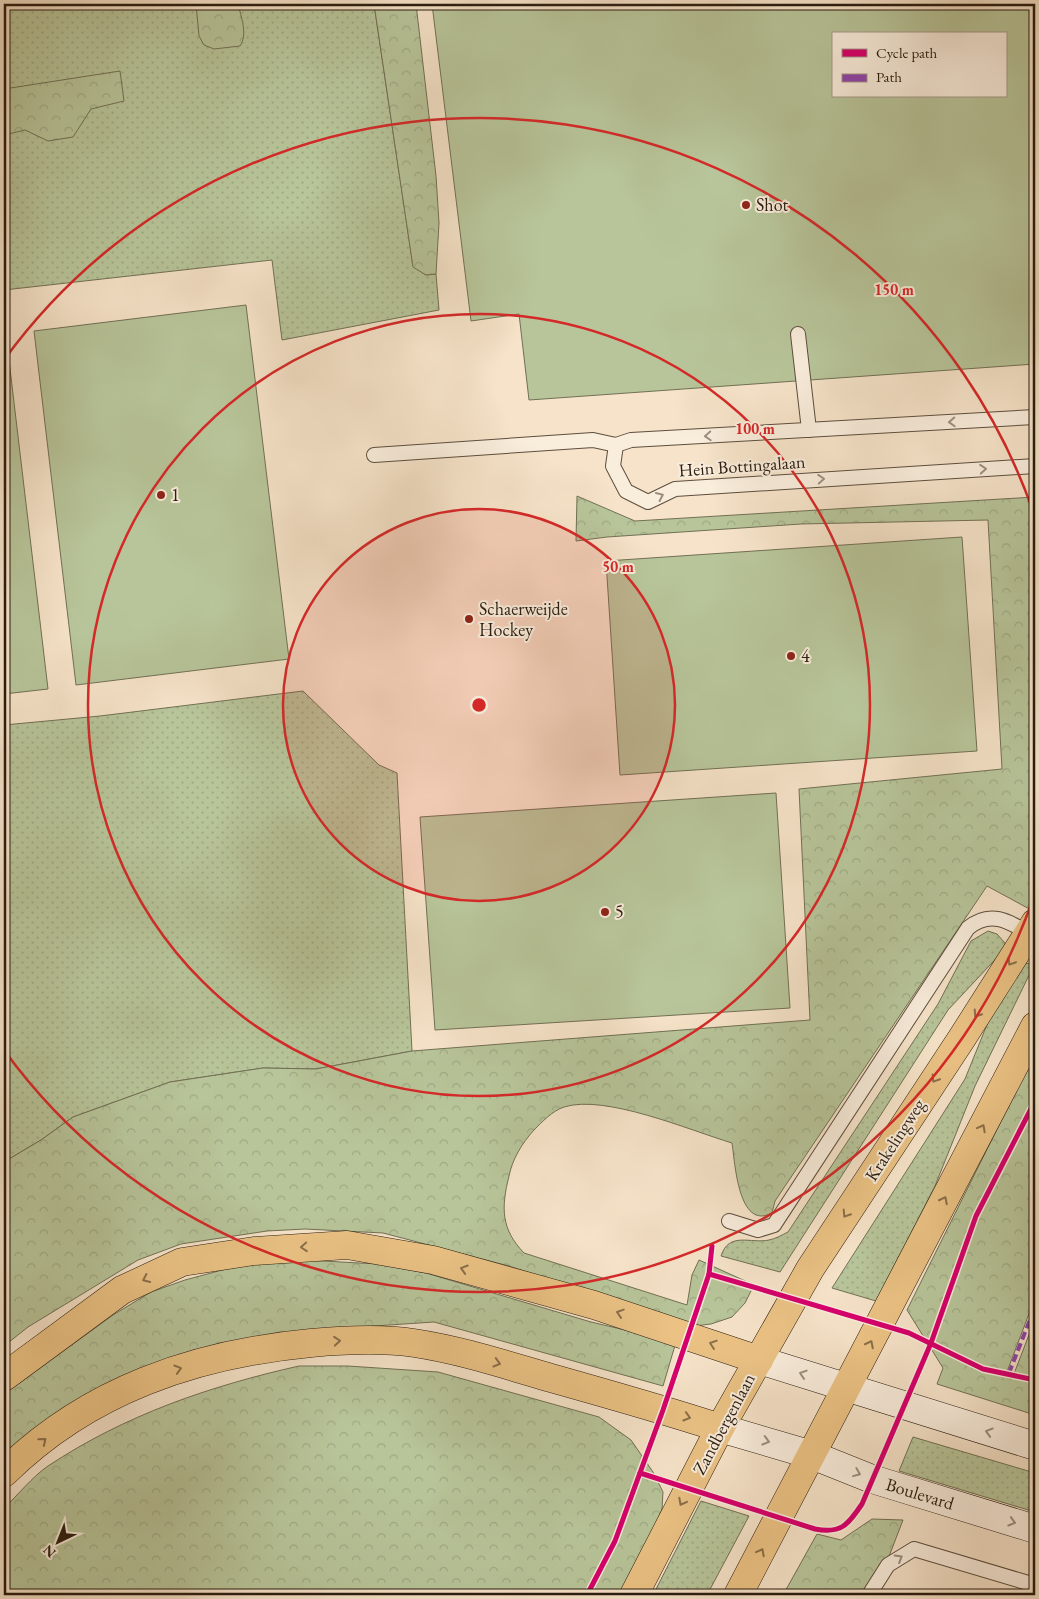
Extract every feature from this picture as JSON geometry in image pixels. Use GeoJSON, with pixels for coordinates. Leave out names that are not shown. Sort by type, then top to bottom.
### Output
{"type":"FeatureCollection","features":[{"type":"Feature","properties":{"kind":"main road","name":"Krakelingweg"},"geometry":{"type":"LineString","coordinates":[[759,1360],[810,1269],[1033,931]]}},
{"type":"Feature","properties":{"kind":"main road"},"geometry":{"type":"LineString","coordinates":[[738,1595],[1035,1026]]}},
{"type":"Feature","properties":{"kind":"main road"},"geometry":{"type":"LineString","coordinates":[[4,1377],[122,1290],[182,1262],[254,1251],[347,1245],[433,1260],[594,1304],[759,1360],[1035,1446]]}},
{"type":"Feature","properties":{"kind":"main road"},"geometry":{"type":"LineString","coordinates":[[4,1473],[72,1417],[132,1386],[214,1358],[252,1350],[346,1340],[413,1343],[479,1357],[720,1428]]}},
{"type":"Feature","properties":{"kind":"main road","name":"Zandbergenlaan"},"geometry":{"type":"LineString","coordinates":[[634,1595],[720,1428],[759,1360]]}},
{"type":"Feature","properties":{"kind":"main road","name":"Boulevard"},"geometry":{"type":"LineString","coordinates":[[720,1428],[812,1455],[872,1479],[1035,1530]]}},
{"type":"Feature","properties":{"kind":"lane"},"geometry":{"type":"LineString","coordinates":[[798,334],[809,430]]}},
{"type":"Feature","properties":{"kind":"lane","name":"Hein Bottingalaan"},"geometry":{"type":"LineString","coordinates":[[1035,417],[631,440],[616,445],[613,466],[626,491],[648,502],[675,489],[1035,466]]}},
{"type":"Feature","properties":{"kind":"lane"},"geometry":{"type":"LineString","coordinates":[[374,455],[593,440],[616,445]]}},
{"type":"Feature","properties":{"kind":"lane"},"geometry":{"type":"LineString","coordinates":[[730,1221],[758,1230],[774,1225],[968,928],[985,918],[999,917],[1033,931]]}},
{"type":"Feature","properties":{"kind":"lane"},"geometry":{"type":"LineString","coordinates":[[869,1595],[888,1565],[914,1549],[1035,1585]]}},
{"type":"Feature","properties":{"kind":"green space"},"geometry":{"type":"Polygon","coordinates":[[[4,4],[374,4],[413,266],[426,275],[436,274],[439,310],[282,340],[272,260],[4,290],[4,4]]]}},
{"type":"Feature","properties":{"kind":"green space"},"geometry":{"type":"Polygon","coordinates":[[[196,4],[238,4],[244,31],[240,46],[214,49],[204,45],[199,36],[196,4]]]}},
{"type":"Feature","properties":{"kind":"green space"},"geometry":{"type":"Polygon","coordinates":[[[374,4],[416,4],[436,176],[439,223],[436,274],[426,275],[413,267],[374,4]]]}},
{"type":"Feature","properties":{"kind":"green space","name":"Shot"},"geometry":{"type":"Polygon","coordinates":[[[432,4],[1035,4],[1035,364],[529,400],[519,314],[471,321],[432,4]]]}},
{"type":"Feature","properties":{"kind":"green space"},"geometry":{"type":"Polygon","coordinates":[[[120,71],[124,101],[91,109],[73,137],[48,141],[25,130],[4,135],[4,89],[120,71]]]}},
{"type":"Feature","properties":{"kind":"green space","name":"1"},"geometry":{"type":"Polygon","coordinates":[[[246,305],[289,659],[76,685],[34,331],[246,305]]]}},
{"type":"Feature","properties":{"kind":"green space"},"geometry":{"type":"Polygon","coordinates":[[[4,335],[6,335],[48,689],[4,694],[4,335]]]}},
{"type":"Feature","properties":{"kind":"green space"},"geometry":{"type":"Polygon","coordinates":[[[577,496],[635,521],[1035,497],[1035,912],[987,886],[775,1201],[772,1213],[761,1216],[752,1212],[745,1204],[737,1178],[732,1143],[671,1122],[624,1109],[581,1104],[564,1107],[555,1111],[525,1140],[510,1170],[504,1208],[507,1227],[516,1244],[524,1253],[687,1305],[692,1275],[699,1260],[754,1285],[745,1303],[732,1317],[711,1324],[694,1326],[509,1266],[383,1233],[305,1229],[267,1231],[181,1244],[138,1260],[28,1327],[4,1346],[4,1162],[41,1140],[73,1117],[170,1082],[263,1068],[316,1069],[412,1051],[810,1020],[799,789],[1002,769],[988,520],[801,524],[607,537],[576,541],[577,496]]]}},
{"type":"Feature","properties":{"kind":"green space","name":"4"},"geometry":{"type":"Polygon","coordinates":[[[962,537],[977,751],[620,775],[606,561],[962,537]]]}},
{"type":"Feature","properties":{"kind":"green space"},"geometry":{"type":"Polygon","coordinates":[[[303,691],[379,765],[397,773],[412,1051],[316,1069],[263,1068],[170,1082],[73,1117],[41,1140],[4,1162],[4,725],[100,716],[303,691]]]}},
{"type":"Feature","properties":{"kind":"green space","name":"5"},"geometry":{"type":"Polygon","coordinates":[[[776,793],[790,1008],[435,1030],[420,817],[776,793]]]}},
{"type":"Feature","properties":{"kind":"green space"},"geometry":{"type":"Polygon","coordinates":[[[988,931],[997,934],[1005,943],[1004,950],[948,1010],[780,1272],[721,1256],[725,1248],[735,1241],[769,1240],[788,1232],[938,1004],[971,941],[988,931]]]}},
{"type":"Feature","properties":{"kind":"green space"},"geometry":{"type":"Polygon","coordinates":[[[1035,963],[975,1086],[935,1186],[876,1301],[832,1288],[965,1079],[999,995],[1019,964],[1035,963]]]}},
{"type":"Feature","properties":{"kind":"green space"},"geometry":{"type":"Polygon","coordinates":[[[1035,1053],[1035,1298],[1005,1377],[1012,1379],[1035,1319],[1035,1415],[937,1384],[943,1368],[907,1310],[1035,1053]]]}},
{"type":"Feature","properties":{"kind":"green space"},"geometry":{"type":"Polygon","coordinates":[[[304,1260],[378,1264],[426,1273],[591,1322],[676,1342],[663,1386],[434,1322],[344,1328],[181,1363],[4,1470],[4,1394],[113,1315],[151,1292],[185,1280],[226,1269],[268,1262],[304,1260]]]}},
{"type":"Feature","properties":{"kind":"green space"},"geometry":{"type":"Polygon","coordinates":[[[299,1366],[348,1366],[438,1372],[599,1417],[631,1440],[653,1472],[663,1492],[662,1509],[642,1558],[621,1595],[4,1595],[4,1508],[42,1470],[107,1432],[169,1404],[233,1383],[299,1366]]]}},
{"type":"Feature","properties":{"kind":"green space"},"geometry":{"type":"Polygon","coordinates":[[[913,1437],[1035,1473],[1035,1512],[899,1471],[913,1437]]]}},
{"type":"Feature","properties":{"kind":"green space"},"geometry":{"type":"Polygon","coordinates":[[[701,1501],[749,1516],[707,1595],[653,1595],[701,1501]]]}},
{"type":"Feature","properties":{"kind":"green space"},"geometry":{"type":"Polygon","coordinates":[[[872,1519],[903,1520],[883,1572],[858,1595],[842,1595],[825,1589],[822,1595],[783,1595],[817,1534],[841,1540],[872,1519]]]}},
{"type":"Feature","properties":{"kind":"marked path"},"geometry":{"type":"LineString","coordinates":[[1009,1373],[1035,1307]]}},
{"type":"Feature","properties":{"kind":"cycle path"},"geometry":{"type":"LineString","coordinates":[[640,1473],[815,1529],[838,1529],[848,1522],[862,1504],[931,1343],[976,1216],[1035,1101]]}},
{"type":"Feature","properties":{"kind":"cycle path"},"geometry":{"type":"LineString","coordinates":[[587,1595],[615,1541],[663,1410],[709,1274],[712,1246]]}},
{"type":"Feature","properties":{"kind":"cycle path"},"geometry":{"type":"LineString","coordinates":[[709,1274],[909,1333],[983,1369],[1035,1380]]}},
{"type":"Feature","properties":{"kind":"place","name":"Shot"},"geometry":{"type":"Point","coordinates":[746,205]}},
{"type":"Feature","properties":{"kind":"place","name":"1"},"geometry":{"type":"Point","coordinates":[161,495]}},
{"type":"Feature","properties":{"kind":"place","name":"Schaerweijde Hockey"},"geometry":{"type":"Point","coordinates":[469,619]}},
{"type":"Feature","properties":{"kind":"place","name":"4"},"geometry":{"type":"Point","coordinates":[791,656]}},
{"type":"Feature","properties":{"kind":"place","name":"5"},"geometry":{"type":"Point","coordinates":[605,912]}}]}
